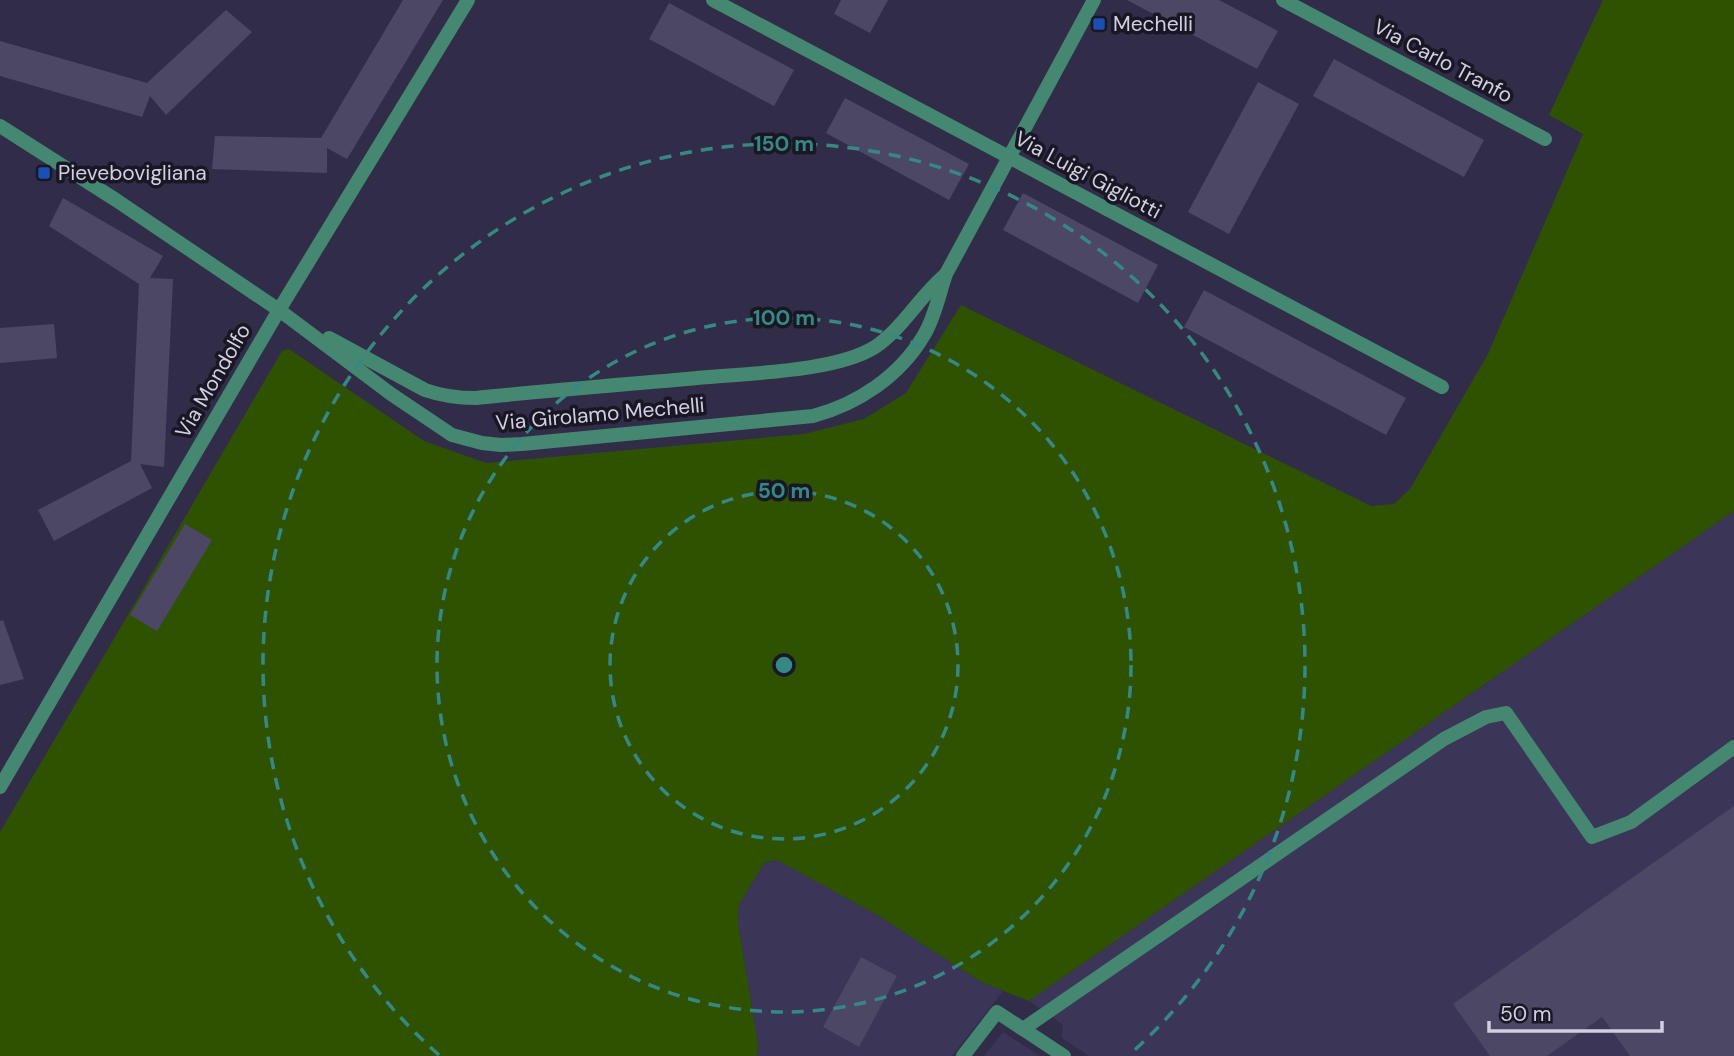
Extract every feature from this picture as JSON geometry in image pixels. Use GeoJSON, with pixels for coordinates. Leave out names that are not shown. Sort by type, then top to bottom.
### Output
{"type":"FeatureCollection","features":[{"type":"Feature","properties":{"kind":"street","name":"Via Mondolfo"},"geometry":{"type":"LineString","coordinates":[[0,787],[279,310],[468,0]]}},
{"type":"Feature","properties":{"kind":"street","name":"Via Luigi Gigliotti"},"geometry":{"type":"LineString","coordinates":[[713,0],[1442,387]]}},
{"type":"Feature","properties":{"kind":"street","name":"Via Girolamo Mechelli"},"geometry":{"type":"LineString","coordinates":[[279,310],[391,394],[452,435],[482,443],[522,444],[813,416],[828,412],[865,396],[887,379],[925,334],[946,274],[1094,0]]}},
{"type":"Feature","properties":{"kind":"street","name":"Via Carlo Tranfo"},"geometry":{"type":"LineString","coordinates":[[1283,0],[1545,139]]}},
{"type":"Feature","properties":{"kind":"street"},"geometry":{"type":"LineString","coordinates":[[0,126],[279,310]]}},
{"type":"Feature","properties":{"kind":"street","name":"Via Girolamo Mechelli"},"geometry":{"type":"LineString","coordinates":[[279,310],[425,390],[447,396],[476,398],[793,369],[850,358],[874,348],[892,334],[931,287],[946,274]]}},
{"type":"Feature","properties":{"kind":"street"},"geometry":{"type":"LineString","coordinates":[[1023,1029],[1444,739],[1486,717],[1506,713],[1591,837],[1631,822],[1734,747]]}},
{"type":"Feature","properties":{"kind":"street"},"geometry":{"type":"LineString","coordinates":[[963,1056],[997,1012],[1064,1056]]}},
{"type":"Feature","properties":{"kind":"shaded area"},"geometry":{"type":"Polygon","coordinates":[[[1734,511],[1734,1056],[1089,1056],[1062,1038],[1063,1025],[1029,1001],[1734,511]]]}},
{"type":"Feature","properties":{"kind":"shaded area"},"geometry":{"type":"Polygon","coordinates":[[[778,860],[879,916],[981,982],[1003,991],[952,1056],[757,1056],[758,1044],[738,922],[739,905],[764,863],[778,860]]]}},
{"type":"Feature","properties":{"kind":"shaded area"},"geometry":{"type":"Polygon","coordinates":[[[1003,1032],[1040,1056],[984,1056],[1003,1032]]]}},
{"type":"Feature","properties":{"kind":"green space"},"geometry":{"type":"Polygon","coordinates":[[[1603,0],[1734,0],[1734,511],[1029,1001],[981,982],[879,916],[777,860],[764,863],[739,905],[738,922],[758,1044],[757,1056],[0,1056],[0,832],[282,351],[289,349],[424,441],[486,463],[804,434],[864,419],[906,393],[961,305],[1371,506],[1394,504],[1410,489],[1488,354],[1583,134],[1549,115],[1603,0]]]}},
{"type":"Feature","properties":{"kind":"building"},"geometry":{"type":"Polygon","coordinates":[[[403,0],[443,0],[347,159],[327,148],[327,173],[212,169],[215,136],[321,138],[403,0]]]}},
{"type":"Feature","properties":{"kind":"building"},"geometry":{"type":"Polygon","coordinates":[[[841,0],[888,0],[870,33],[834,14],[841,0]]]}},
{"type":"Feature","properties":{"kind":"building"},"geometry":{"type":"Polygon","coordinates":[[[1127,0],[1219,0],[1278,31],[1257,69],[1127,0]]]}},
{"type":"Feature","properties":{"kind":"building"},"geometry":{"type":"Polygon","coordinates":[[[669,3],[794,70],[774,106],[649,39],[669,3]]]}},
{"type":"Feature","properties":{"kind":"building"},"geometry":{"type":"Polygon","coordinates":[[[226,10],[252,32],[166,115],[150,96],[142,117],[0,76],[0,41],[147,83],[226,10]]]}},
{"type":"Feature","properties":{"kind":"building"},"geometry":{"type":"Polygon","coordinates":[[[1334,59],[1484,140],[1464,177],[1313,96],[1334,59]]]}},
{"type":"Feature","properties":{"kind":"building"},"geometry":{"type":"Polygon","coordinates":[[[1258,82],[1299,104],[1229,234],[1188,212],[1258,82]]]}},
{"type":"Feature","properties":{"kind":"building"},"geometry":{"type":"Polygon","coordinates":[[[845,98],[969,164],[949,200],[826,133],[845,98]]]}},
{"type":"Feature","properties":{"kind":"building"},"geometry":{"type":"Polygon","coordinates":[[[1023,193],[1158,265],[1138,303],[1003,230],[1023,193]]]}},
{"type":"Feature","properties":{"kind":"building"},"geometry":{"type":"Polygon","coordinates":[[[63,198],[163,256],[150,278],[173,279],[164,467],[140,464],[152,488],[54,541],[38,510],[131,461],[139,284],[49,226],[63,198]]]}},
{"type":"Feature","properties":{"kind":"building"},"geometry":{"type":"Polygon","coordinates":[[[1204,290],[1406,398],[1386,435],[1184,327],[1204,290]]]}},
{"type":"Feature","properties":{"kind":"building"},"geometry":{"type":"Polygon","coordinates":[[[54,324],[57,358],[0,363],[0,328],[54,324]]]}},
{"type":"Feature","properties":{"kind":"building"},"geometry":{"type":"Polygon","coordinates":[[[185,524],[212,540],[157,631],[130,615],[185,524]]]}},
{"type":"Feature","properties":{"kind":"building"},"geometry":{"type":"Polygon","coordinates":[[[3,620],[24,679],[0,685],[0,621],[3,620]]]}},
{"type":"Feature","properties":{"kind":"building"},"geometry":{"type":"Polygon","coordinates":[[[1734,806],[1734,1056],[1630,1056],[1602,1017],[1547,1056],[1490,1056],[1453,1004],[1734,806]]]}},
{"type":"Feature","properties":{"kind":"building"},"geometry":{"type":"Polygon","coordinates":[[[861,957],[897,976],[859,1047],[823,1027],[861,957]]]}},
{"type":"Feature","properties":{"kind":"place","name":"Mechelli"},"geometry":{"type":"Point","coordinates":[1099,24]}},
{"type":"Feature","properties":{"kind":"place","name":"Pievebovigliana"},"geometry":{"type":"Point","coordinates":[44,173]}}]}
